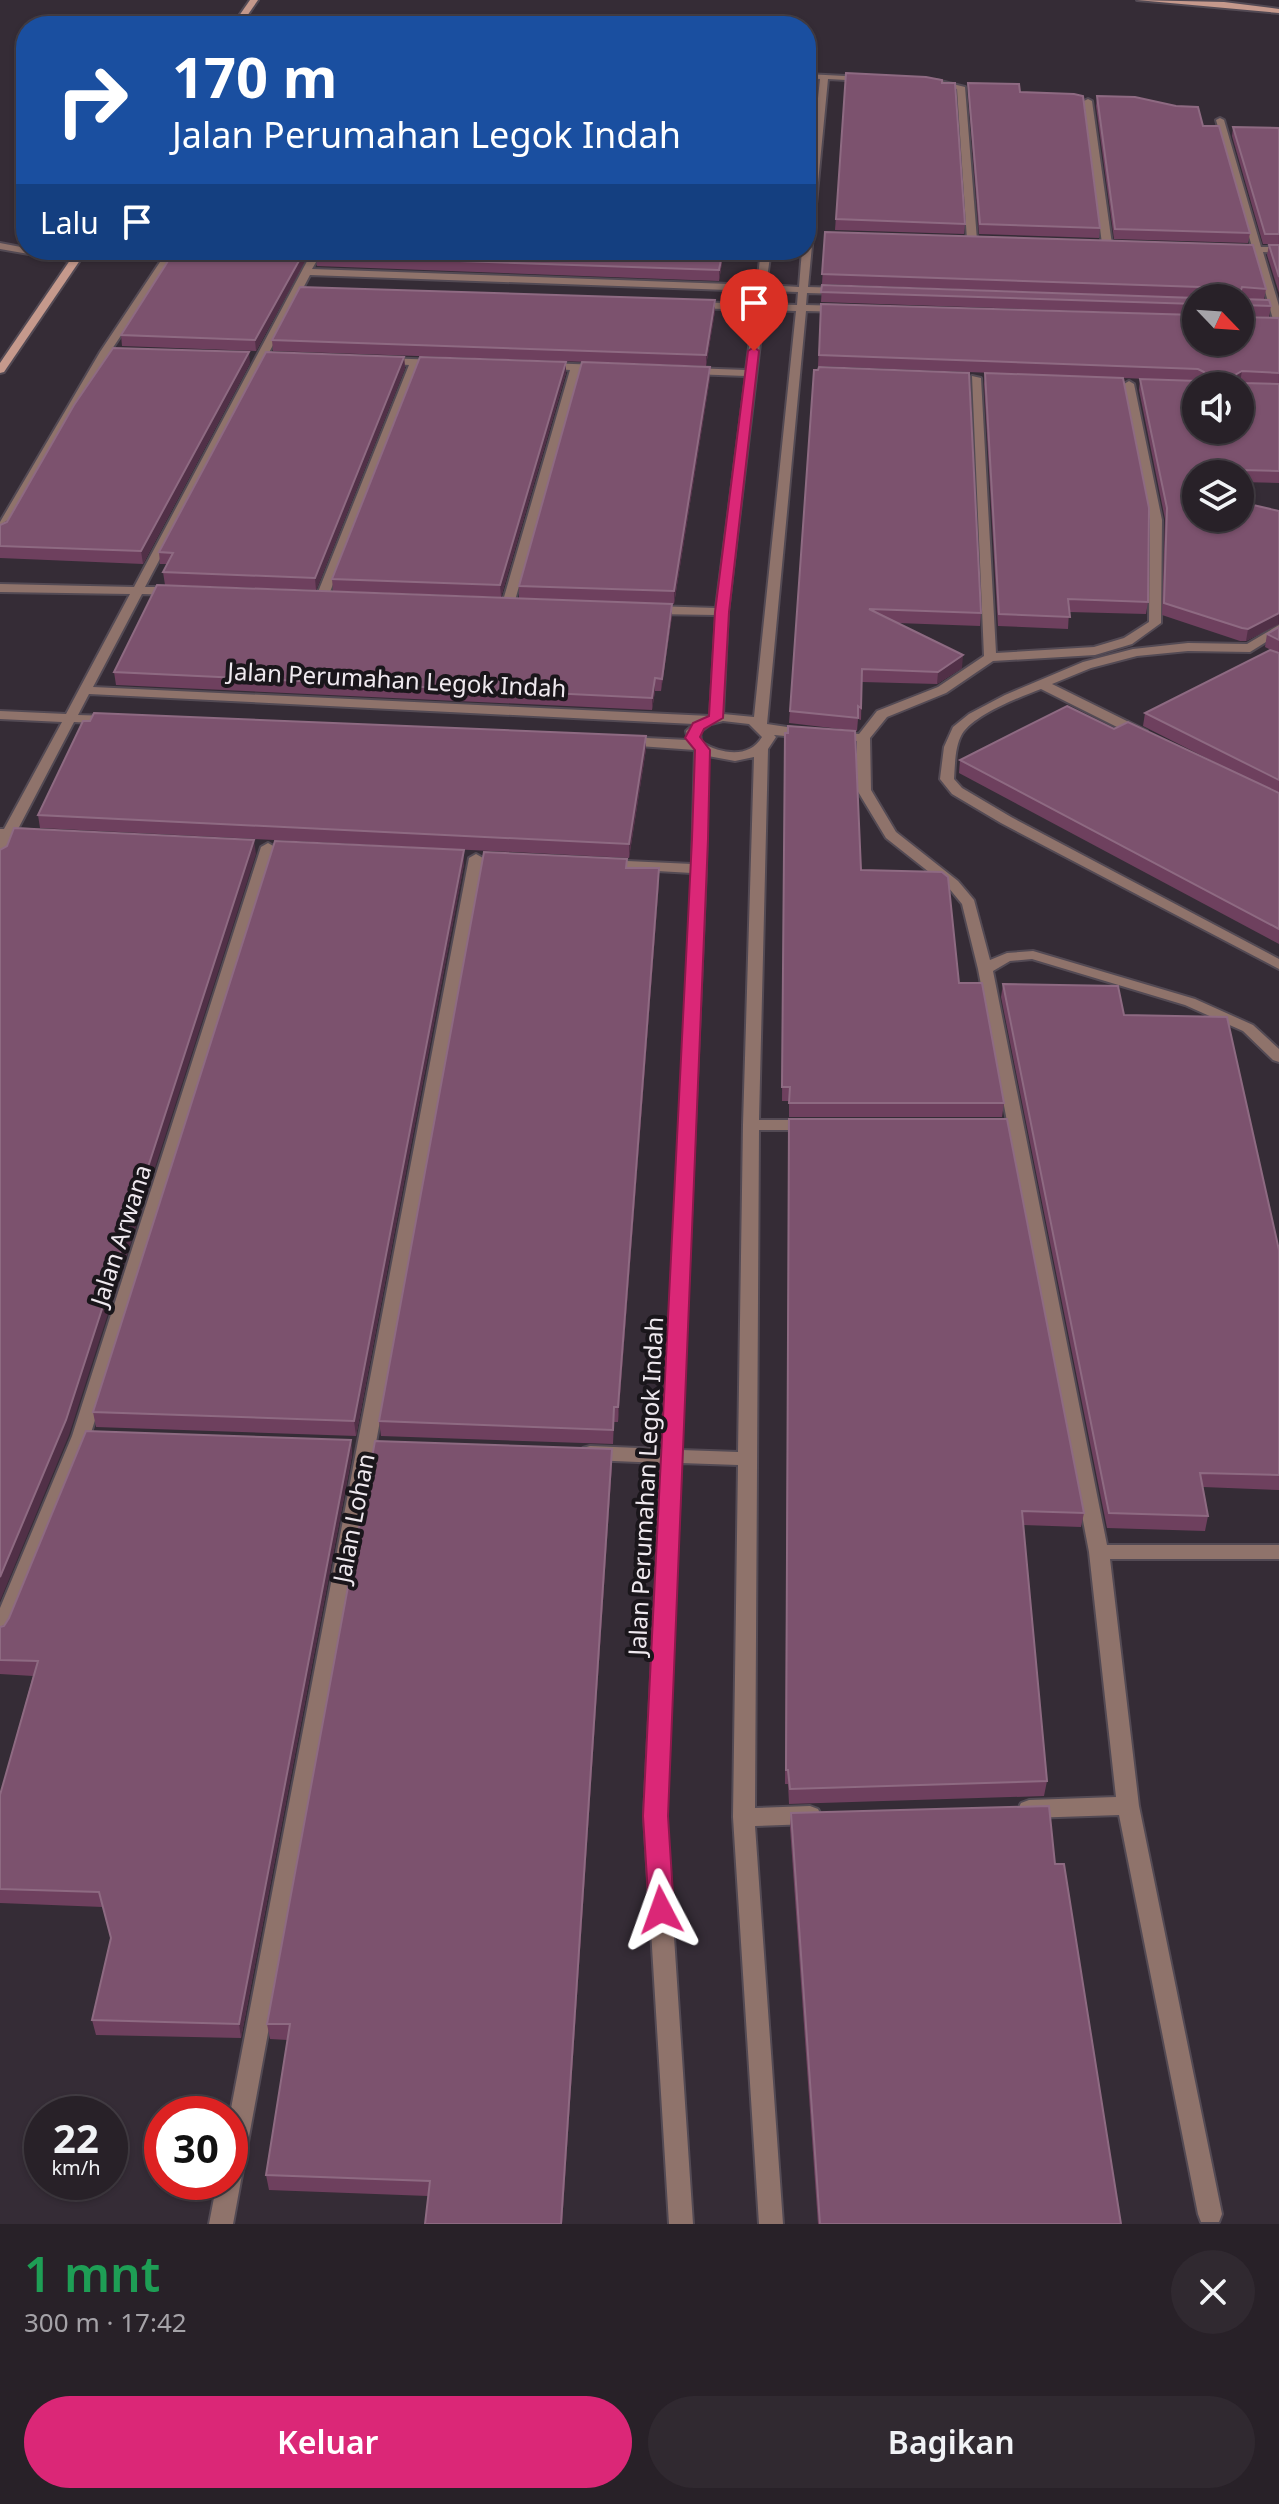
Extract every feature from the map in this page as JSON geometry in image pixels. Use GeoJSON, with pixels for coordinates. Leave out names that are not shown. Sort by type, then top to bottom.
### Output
{"type":"FeatureCollection","features":[{"type":"Feature","properties":{"kind":"street"},"geometry":{"type":"LineString","coordinates":[[1141,0],[1224,4],[1279,11]]}},
{"type":"Feature","properties":{"kind":"street"},"geometry":{"type":"LineString","coordinates":[[816,77],[882,79]]}},
{"type":"Feature","properties":{"kind":"street"},"geometry":{"type":"LineString","coordinates":[[816,156],[824,77]]}},
{"type":"Feature","properties":{"kind":"street"},"geometry":{"type":"LineString","coordinates":[[926,81],[961,87],[972,240]]}},
{"type":"Feature","properties":{"kind":"street"},"geometry":{"type":"LineString","coordinates":[[1088,101],[1107,244]]}},
{"type":"Feature","properties":{"kind":"street"},"geometry":{"type":"LineString","coordinates":[[1220,120],[1279,323],[1266,323]]}},
{"type":"Feature","properties":{"kind":"street"},"geometry":{"type":"LineString","coordinates":[[816,234],[824,235]]}},
{"type":"Feature","properties":{"kind":"street"},"geometry":{"type":"LineString","coordinates":[[957,239],[987,240]]}},
{"type":"Feature","properties":{"kind":"street"},"geometry":{"type":"LineString","coordinates":[[1092,244],[1122,245]]}},
{"type":"Feature","properties":{"kind":"street"},"geometry":{"type":"LineString","coordinates":[[1228,248],[1279,250]]}},
{"type":"Feature","properties":{"kind":"street"},"geometry":{"type":"LineString","coordinates":[[0,370],[76,260]]}},
{"type":"Feature","properties":{"kind":"street"},"geometry":{"type":"LineString","coordinates":[[0,532],[105,352],[166,260]]}},
{"type":"Feature","properties":{"kind":"street"},"geometry":{"type":"LineString","coordinates":[[0,858],[4,833],[70,718],[313,260]]}},
{"type":"Feature","properties":{"kind":"street"},"geometry":{"type":"LineString","coordinates":[[698,747],[693,731],[711,719],[765,260]]}},
{"type":"Feature","properties":{"kind":"street"},"geometry":{"type":"LineString","coordinates":[[771,2224],[744,1817],[751,1125],[762,735],[806,260]]}},
{"type":"Feature","properties":{"kind":"street"},"geometry":{"type":"LineString","coordinates":[[307,272],[851,291]]}},
{"type":"Feature","properties":{"kind":"street"},"geometry":{"type":"LineString","coordinates":[[296,292],[312,292]]}},
{"type":"Feature","properties":{"kind":"street"},"geometry":{"type":"LineString","coordinates":[[679,304],[849,310]]}},
{"type":"Feature","properties":{"kind":"street"},"geometry":{"type":"LineString","coordinates":[[105,352],[121,352]]}},
{"type":"Feature","properties":{"kind":"street"},"geometry":{"type":"LineString","coordinates":[[246,356],[277,357]]}},
{"type":"Feature","properties":{"kind":"street"},"geometry":{"type":"LineString","coordinates":[[369,360],[459,363]]}},
{"type":"Feature","properties":{"kind":"street"},"geometry":{"type":"LineString","coordinates":[[322,597],[415,362]]}},
{"type":"Feature","properties":{"kind":"street"},"geometry":{"type":"LineString","coordinates":[[532,365],[608,368]]}},
{"type":"Feature","properties":{"kind":"street"},"geometry":{"type":"LineString","coordinates":[[508,604],[576,367]]}},
{"type":"Feature","properties":{"kind":"street"},"geometry":{"type":"LineString","coordinates":[[672,370],[751,373]]}},
{"type":"Feature","properties":{"kind":"street"},"geometry":{"type":"LineString","coordinates":[[796,371],[811,372]]}},
{"type":"Feature","properties":{"kind":"street"},"geometry":{"type":"LineString","coordinates":[[961,377],[991,378]]}},
{"type":"Feature","properties":{"kind":"street"},"geometry":{"type":"LineString","coordinates":[[976,378],[990,657]]}},
{"type":"Feature","properties":{"kind":"street"},"geometry":{"type":"LineString","coordinates":[[1113,383],[1135,384],[1156,520],[1155,623],[1128,641],[1095,651],[990,657],[942,690],[882,714],[863,738],[864,790],[891,835],[953,884],[969,903],[985,969],[1009,1125],[1099,1552],[1128,1806],[1210,2214]]}},
{"type":"Feature","properties":{"kind":"street"},"geometry":{"type":"LineString","coordinates":[[0,588],[184,591]]}},
{"type":"Feature","properties":{"kind":"street"},"geometry":{"type":"LineString","coordinates":[[307,596],[338,597]]}},
{"type":"Feature","properties":{"kind":"street"},"geometry":{"type":"LineString","coordinates":[[493,604],[524,605]]}},
{"type":"Feature","properties":{"kind":"street"},"geometry":{"type":"LineString","coordinates":[[646,609],[722,612]]}},
{"type":"Feature","properties":{"kind":"street"},"geometry":{"type":"LineString","coordinates":[[1250,648],[1279,629]]}},
{"type":"Feature","properties":{"kind":"street"},"geometry":{"type":"LineString","coordinates":[[1264,654],[1250,648],[1188,647],[1137,652],[1087,665],[987,709],[959,728],[949,753],[947,779],[957,791],[986,809],[1279,965]]}},
{"type":"Feature","properties":{"kind":"street"},"geometry":{"type":"LineString","coordinates":[[1042,684],[1153,740]]}},
{"type":"Feature","properties":{"kind":"street","name":"Jalan Perumahan Legok Indah"},"geometry":{"type":"LineString","coordinates":[[85,690],[740,718],[762,735]]}},
{"type":"Feature","properties":{"kind":"street"},"geometry":{"type":"LineString","coordinates":[[0,715],[117,720]]}},
{"type":"Feature","properties":{"kind":"street"},"geometry":{"type":"LineString","coordinates":[[617,741],[698,747],[739,756],[762,735],[863,738]]}},
{"type":"Feature","properties":{"kind":"street","name":"Jalan Perumahan Legok Indah"},"geometry":{"type":"LineString","coordinates":[[681,2224],[655,1816],[699,869],[698,747]]}},
{"type":"Feature","properties":{"kind":"street"},"geometry":{"type":"LineString","coordinates":[[4,833],[39,835]]}},
{"type":"Feature","properties":{"kind":"street","name":"Jalan Arwana"},"geometry":{"type":"LineString","coordinates":[[0,1632],[89,1436],[268,847]]}},
{"type":"Feature","properties":{"kind":"street","name":"Jalan Lohan"},"geometry":{"type":"LineString","coordinates":[[246,2096],[477,858]]}},
{"type":"Feature","properties":{"kind":"street"},"geometry":{"type":"LineString","coordinates":[[588,863],[699,869]]}},
{"type":"Feature","properties":{"kind":"street"},"geometry":{"type":"LineString","coordinates":[[985,969],[1007,957],[1033,955],[1190,1002],[1248,1028],[1279,1057]]}},
{"type":"Feature","properties":{"kind":"street"},"geometry":{"type":"LineString","coordinates":[[751,1125],[829,1125]]}},
{"type":"Feature","properties":{"kind":"street"},"geometry":{"type":"LineString","coordinates":[[565,1453],[749,1459]]}},
{"type":"Feature","properties":{"kind":"street"},"geometry":{"type":"LineString","coordinates":[[1099,1552],[1279,1552]]}},
{"type":"Feature","properties":{"kind":"street"},"geometry":{"type":"LineString","coordinates":[[1005,1810],[1128,1806]]}},
{"type":"Feature","properties":{"kind":"street"},"geometry":{"type":"LineString","coordinates":[[744,1817],[836,1814]]}},
{"type":"Feature","properties":{"kind":"street","name":"Jalan Lohan"},"geometry":{"type":"LineString","coordinates":[[221,2224],[226,2200]]}},
{"type":"Feature","properties":{"kind":"building"},"geometry":{"type":"Polygon","coordinates":[[[846,73],[926,77],[942,80],[942,83],[955,83],[965,224],[836,219],[846,73]]]}},
{"type":"Feature","properties":{"kind":"building"},"geometry":{"type":"Polygon","coordinates":[[[968,83],[1019,84],[1020,92],[1083,96],[1100,228],[980,224],[968,83]]]}},
{"type":"Feature","properties":{"kind":"building"},"geometry":{"type":"Polygon","coordinates":[[[1097,96],[1135,97],[1176,106],[1198,107],[1203,126],[1219,126],[1250,233],[1115,229],[1097,96]]]}},
{"type":"Feature","properties":{"kind":"building"},"geometry":{"type":"Polygon","coordinates":[[[1233,127],[1279,128],[1279,234],[1265,234],[1233,127]]]}},
{"type":"Feature","properties":{"kind":"building"},"geometry":{"type":"Polygon","coordinates":[[[825,232],[1253,245],[1266,289],[1254,288],[1254,284],[1182,286],[822,274],[825,232]]]}},
{"type":"Feature","properties":{"kind":"building"},"geometry":{"type":"Polygon","coordinates":[[[1269,245],[1279,245],[1279,277],[1269,245]]]}},
{"type":"Feature","properties":{"kind":"building"},"geometry":{"type":"Polygon","coordinates":[[[169,260],[299,260],[255,340],[121,335],[169,260]]]}},
{"type":"Feature","properties":{"kind":"building"},"geometry":{"type":"Polygon","coordinates":[[[431,260],[721,260],[719,270],[431,260]]]}},
{"type":"Feature","properties":{"kind":"building"},"geometry":{"type":"Polygon","coordinates":[[[822,285],[1182,298],[1182,304],[821,292],[822,285]]]}},
{"type":"Feature","properties":{"kind":"building"},"geometry":{"type":"Polygon","coordinates":[[[300,287],[715,300],[706,355],[272,340],[300,287]]]}},
{"type":"Feature","properties":{"kind":"building"},"geometry":{"type":"Polygon","coordinates":[[[1254,299],[1269,300],[1271,306],[1254,305],[1254,299]]]}},
{"type":"Feature","properties":{"kind":"building"},"geometry":{"type":"Polygon","coordinates":[[[821,304],[1182,315],[1182,356],[1254,356],[1254,317],[1279,318],[1279,373],[1204,372],[1198,369],[819,355],[821,304]]]}},
{"type":"Feature","properties":{"kind":"building"},"geometry":{"type":"Polygon","coordinates":[[[113,348],[249,352],[141,551],[0,546],[0,525],[7,522],[74,405],[113,348]]]}},
{"type":"Feature","properties":{"kind":"building"},"geometry":{"type":"Polygon","coordinates":[[[266,352],[404,357],[315,578],[163,572],[173,553],[159,552],[266,352]]]}},
{"type":"Feature","properties":{"kind":"building"},"geometry":{"type":"Polygon","coordinates":[[[420,357],[566,362],[500,585],[332,579],[420,357]]]}},
{"type":"Feature","properties":{"kind":"building"},"geometry":{"type":"Polygon","coordinates":[[[582,362],[710,367],[674,591],[519,586],[582,362]]]}},
{"type":"Feature","properties":{"kind":"building"},"geometry":{"type":"Polygon","coordinates":[[[819,367],[969,373],[981,613],[869,609],[963,655],[938,672],[862,669],[858,718],[790,711],[814,370],[819,367]]]}},
{"type":"Feature","properties":{"kind":"building"},"geometry":{"type":"Polygon","coordinates":[[[985,373],[1123,378],[1149,508],[1148,602],[1068,599],[1070,617],[999,614],[985,373]]]}},
{"type":"Feature","properties":{"kind":"building"},"geometry":{"type":"Polygon","coordinates":[[[1140,379],[1182,380],[1182,444],[1254,444],[1254,383],[1279,384],[1279,471],[1254,470],[1254,460],[1182,460],[1182,532],[1254,532],[1254,505],[1279,511],[1279,613],[1248,629],[1164,603],[1167,508],[1140,379]]]}},
{"type":"Feature","properties":{"kind":"building"},"geometry":{"type":"Polygon","coordinates":[[[157,585],[672,604],[662,679],[655,678],[652,698],[114,672],[157,585]]]}},
{"type":"Feature","properties":{"kind":"building"},"geometry":{"type":"Polygon","coordinates":[[[1279,627],[1279,640],[1267,634],[1279,627]]]}},
{"type":"Feature","properties":{"kind":"building"},"geometry":{"type":"Polygon","coordinates":[[[1270,650],[1279,653],[1279,780],[1145,713],[1270,650]]]}},
{"type":"Feature","properties":{"kind":"building"},"geometry":{"type":"Polygon","coordinates":[[[1067,706],[1114,729],[1128,722],[1279,793],[1279,929],[960,760],[1067,706]]]}},
{"type":"Feature","properties":{"kind":"building"},"geometry":{"type":"Polygon","coordinates":[[[94,713],[646,736],[629,844],[38,815],[83,721],[90,721],[94,713]]]}},
{"type":"Feature","properties":{"kind":"building"},"geometry":{"type":"Polygon","coordinates":[[[788,726],[855,731],[861,870],[942,872],[948,877],[959,983],[982,983],[1004,1103],[789,1103],[790,1087],[782,1087],[785,733],[788,733],[788,726]]]}},
{"type":"Feature","properties":{"kind":"building"},"geometry":{"type":"Polygon","coordinates":[[[14,828],[254,840],[66,1420],[0,1577],[0,850],[7,846],[14,828]]]}},
{"type":"Feature","properties":{"kind":"building"},"geometry":{"type":"Polygon","coordinates":[[[275,841],[464,850],[354,1421],[93,1412],[275,841]]]}},
{"type":"Feature","properties":{"kind":"building"},"geometry":{"type":"Polygon","coordinates":[[[484,852],[627,859],[626,868],[659,868],[618,1407],[614,1407],[613,1430],[379,1421],[484,852]]]}},
{"type":"Feature","properties":{"kind":"building"},"geometry":{"type":"Polygon","coordinates":[[[1003,984],[1118,986],[1124,1015],[1227,1017],[1279,1250],[1279,1475],[1200,1473],[1208,1516],[1109,1513],[1003,984]]]}},
{"type":"Feature","properties":{"kind":"building"},"geometry":{"type":"Polygon","coordinates":[[[789,1119],[1007,1119],[1084,1513],[1022,1511],[1047,1781],[790,1789],[786,1770],[789,1119]]]}},
{"type":"Feature","properties":{"kind":"building"},"geometry":{"type":"Polygon","coordinates":[[[86,1431],[351,1440],[239,2024],[92,2020],[111,1938],[99,1892],[0,1889],[0,1795],[38,1661],[0,1660],[0,1627],[9,1618],[86,1431]]]}},
{"type":"Feature","properties":{"kind":"building"},"geometry":{"type":"Polygon","coordinates":[[[375,1441],[612,1449],[561,2224],[425,2224],[430,2181],[266,2175],[290,2024],[267,2024],[375,1441]]]}},
{"type":"Feature","properties":{"kind":"building"},"geometry":{"type":"Polygon","coordinates":[[[1049,1806],[1055,1864],[1064,1864],[1121,2224],[820,2224],[791,1813],[1049,1806]]]}},
{"type":"Feature","properties":{"kind":"route"},"geometry":{"type":"LineString","coordinates":[[661,1910],[655,1816],[700,839],[702,750],[692,738],[698,726],[716,718],[722,612],[754,351]]}}]}
